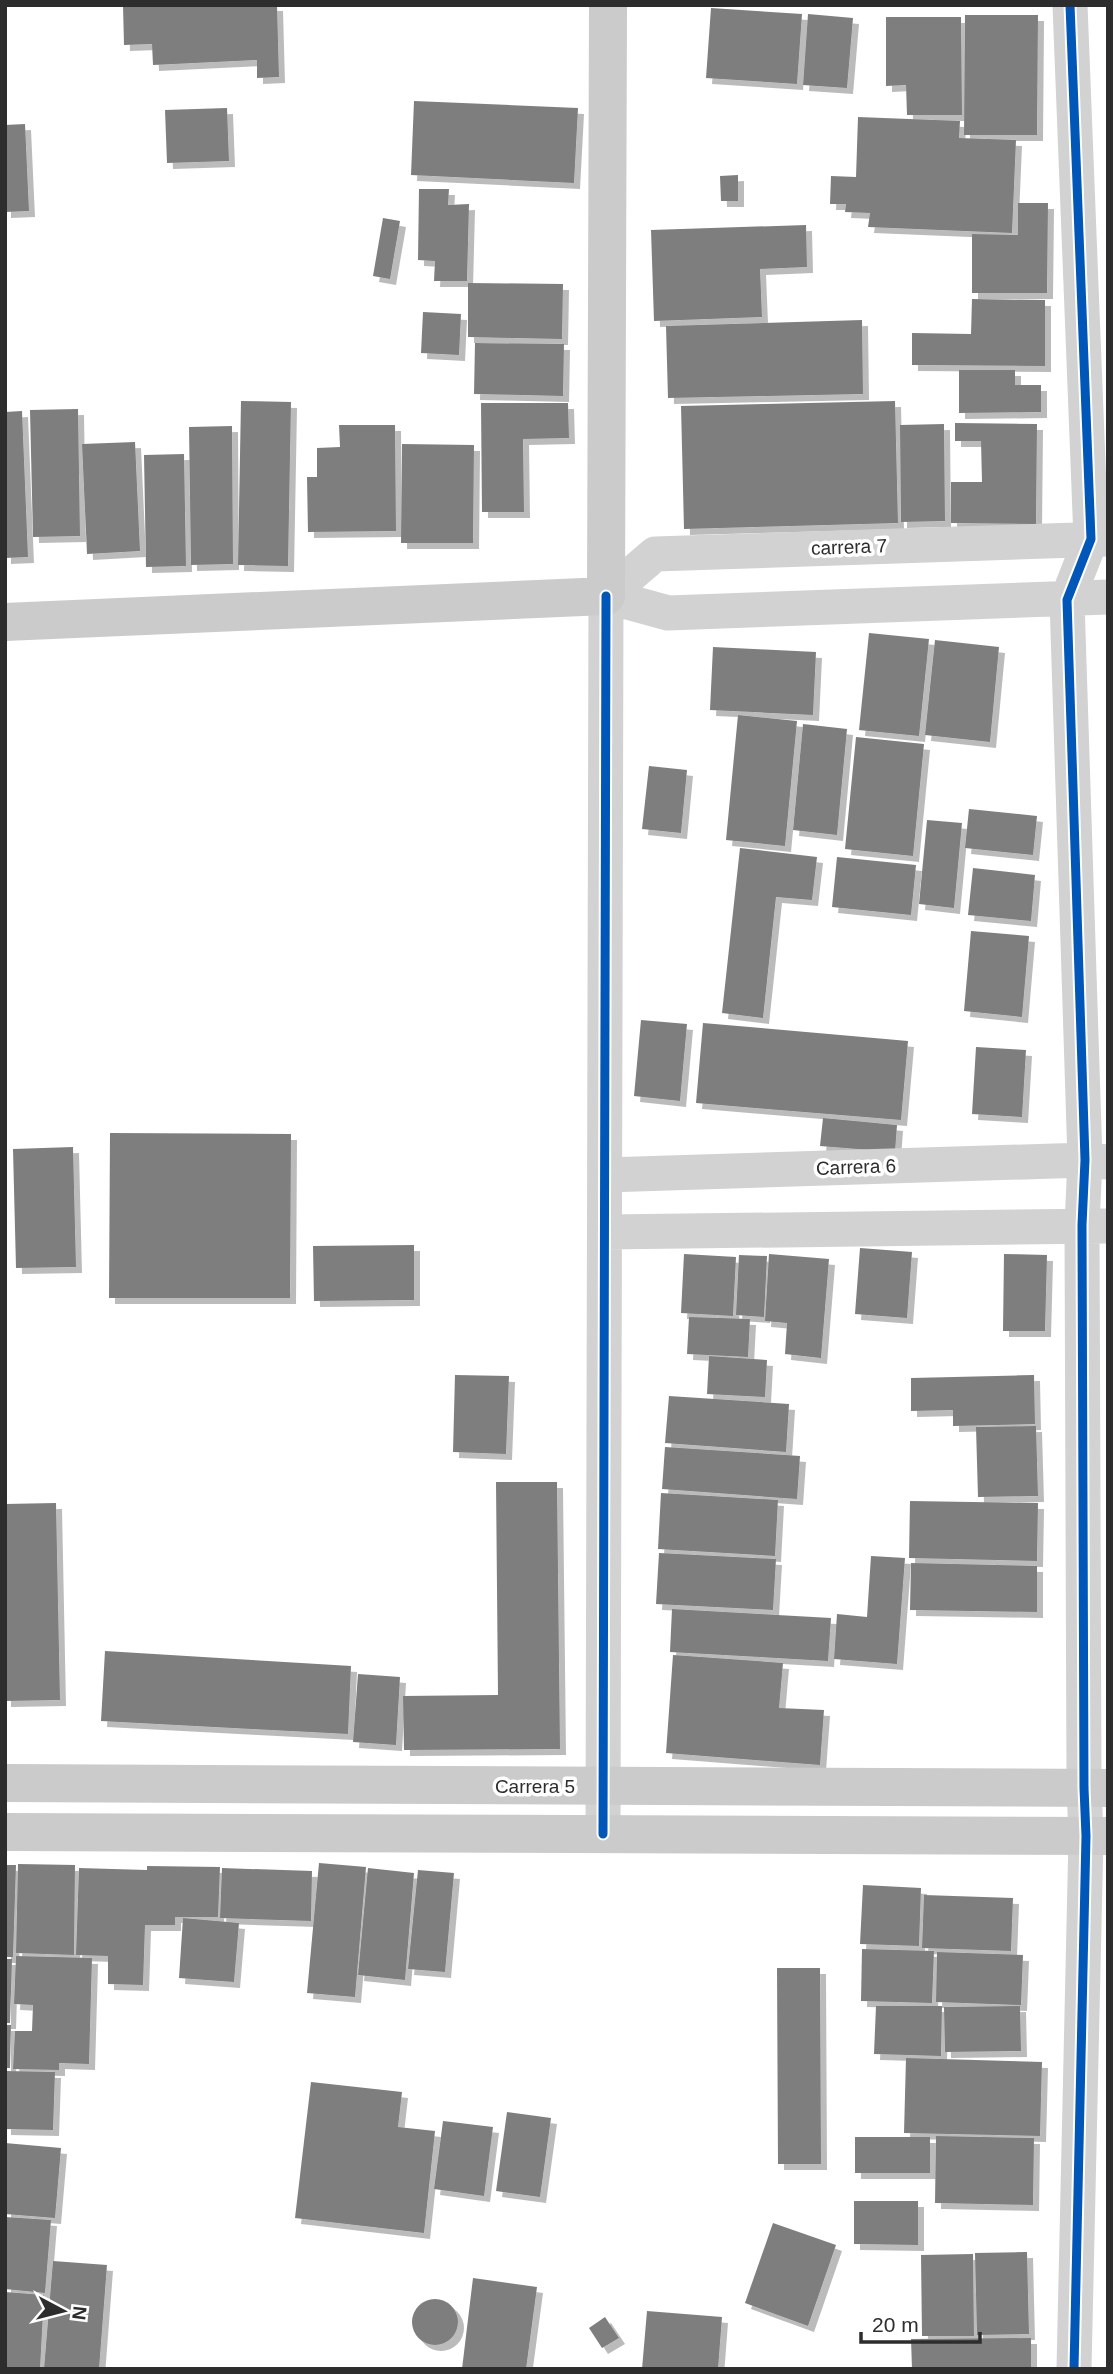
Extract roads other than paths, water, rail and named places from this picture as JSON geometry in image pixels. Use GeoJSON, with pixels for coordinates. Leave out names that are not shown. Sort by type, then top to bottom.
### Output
{"type":"FeatureCollection","features":[{"type":"Feature","properties":{"kind":"main road"},"geometry":{"type":"LineString","coordinates":[[5,622],[606,596],[608,5]]}},
{"type":"Feature","properties":{"kind":"main road","name":"Carrera 5"},"geometry":{"type":"LineString","coordinates":[[5,1783],[1096,1788]]}},
{"type":"Feature","properties":{"kind":"main road"},"geometry":{"type":"LineString","coordinates":[[5,1832],[1097,1836]]}},
{"type":"Feature","properties":{"kind":"street"},"geometry":{"type":"LineString","coordinates":[[1070,5],[1102,546],[1067,600],[1096,1161],[1097,1836],[1074,2369]]}},
{"type":"Feature","properties":{"kind":"street","name":"carrera 7"},"geometry":{"type":"LineString","coordinates":[[606,596],[655,554],[1102,546]]}},
{"type":"Feature","properties":{"kind":"street"},"geometry":{"type":"LineString","coordinates":[[603,1834],[606,596],[668,613],[1108,597]]}},
{"type":"Feature","properties":{"kind":"street","name":"Carrera 6"},"geometry":{"type":"LineString","coordinates":[[605,1175],[1096,1161]]}},
{"type":"Feature","properties":{"kind":"street"},"geometry":{"type":"LineString","coordinates":[[604,1232],[1095,1226]]}}]}
